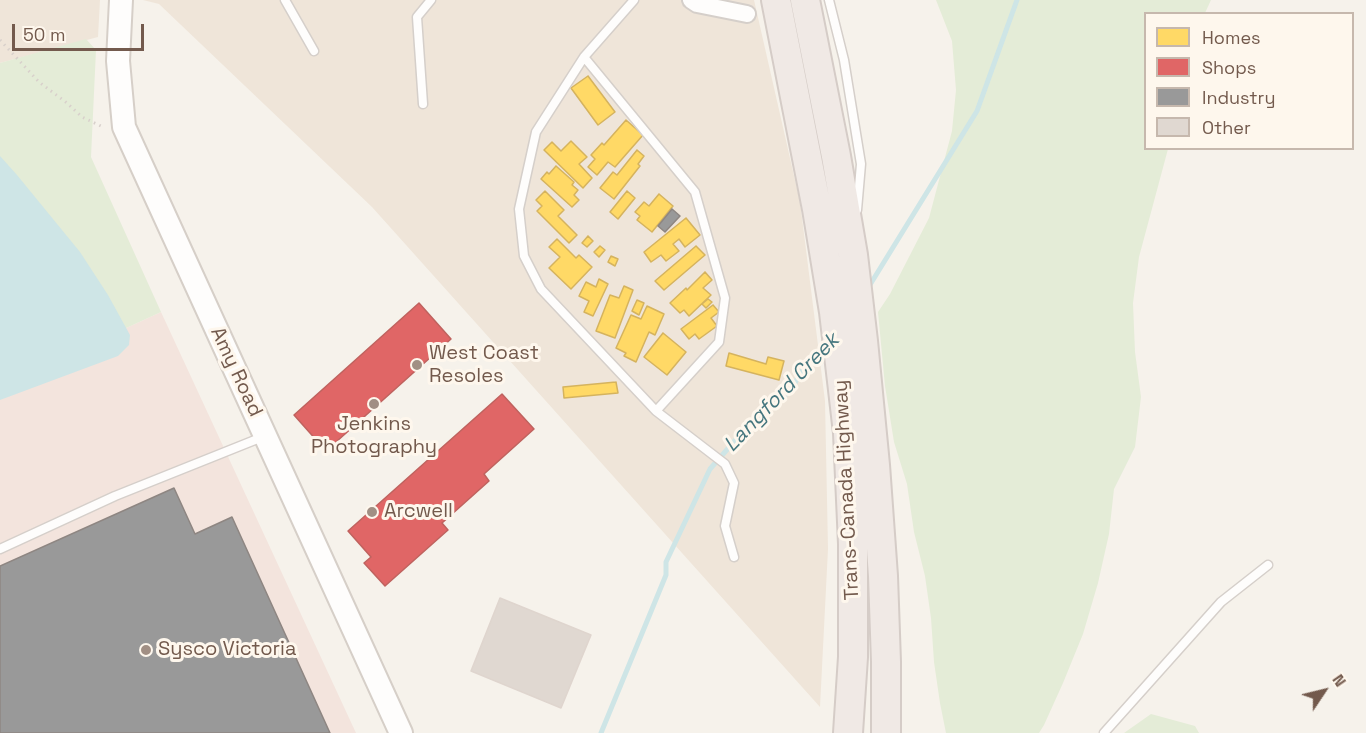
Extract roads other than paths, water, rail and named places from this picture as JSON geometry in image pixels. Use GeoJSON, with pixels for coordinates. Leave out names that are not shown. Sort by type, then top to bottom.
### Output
{"type":"FeatureCollection","features":[{"type":"Feature","properties":{"kind":"highway","name":"Trans-Canada Highway"},"geometry":{"type":"LineString","coordinates":[[776,0],[817,209],[834,312],[848,433],[853,544],[853,657],[848,733]]}},
{"type":"Feature","properties":{"kind":"highway"},"geometry":{"type":"LineString","coordinates":[[791,0],[826,198],[833,256],[834,312]]}},
{"type":"Feature","properties":{"kind":"highway","name":"Trans-Canada Highway"},"geometry":{"type":"LineString","coordinates":[[805,0],[853,255],[863,342],[880,526],[886,662],[885,733]]}},
{"type":"Feature","properties":{"kind":"street","name":"Amy Road"},"geometry":{"type":"LineString","coordinates":[[122,0],[118,61],[124,127],[401,733]]}},
{"type":"Feature","properties":{"kind":"street"},"geometry":{"type":"LineString","coordinates":[[691,0],[697,4],[747,14]]}},
{"type":"Feature","properties":{"kind":"lane"},"geometry":{"type":"LineString","coordinates":[[285,0],[314,51]]}},
{"type":"Feature","properties":{"kind":"lane"},"geometry":{"type":"LineString","coordinates":[[423,104],[417,17],[430,0]]}},
{"type":"Feature","properties":{"kind":"lane"},"geometry":{"type":"LineString","coordinates":[[634,0],[584,57],[536,132],[519,209],[524,256],[541,289],[656,411],[725,465],[734,483],[725,526],[734,557]]}},
{"type":"Feature","properties":{"kind":"lane"},"geometry":{"type":"LineString","coordinates":[[829,0],[844,60],[861,164],[853,255]]}},
{"type":"Feature","properties":{"kind":"lane"},"geometry":{"type":"LineString","coordinates":[[584,57],[694,192],[725,298],[719,342],[656,411]]}},
{"type":"Feature","properties":{"kind":"lane"},"geometry":{"type":"LineString","coordinates":[[0,549],[115,496],[265,436]]}},
{"type":"Feature","properties":{"kind":"lane"},"geometry":{"type":"LineString","coordinates":[[1104,733],[1221,602],[1268,565]]}},
{"type":"Feature","properties":{"kind":"waterway","name":"Langford Creek"},"geometry":{"type":"LineString","coordinates":[[868,288],[977,111],[1017,0]]}},
{"type":"Feature","properties":{"kind":"waterway","name":"Langford Creek"},"geometry":{"type":"LineString","coordinates":[[601,733],[666,575],[666,562],[710,469],[746,428],[792,389],[800,373],[829,348]]}},
{"type":"Feature","properties":{"kind":"place","name":"West Coast Resoles"},"geometry":{"type":"Point","coordinates":[417,365]}},
{"type":"Feature","properties":{"kind":"place","name":"Jenkins Photography"},"geometry":{"type":"Point","coordinates":[374,404]}},
{"type":"Feature","properties":{"kind":"place","name":"Arcwell"},"geometry":{"type":"Point","coordinates":[372,512]}},
{"type":"Feature","properties":{"kind":"place","name":"Sysco Victoria"},"geometry":{"type":"Point","coordinates":[146,650]}}]}
